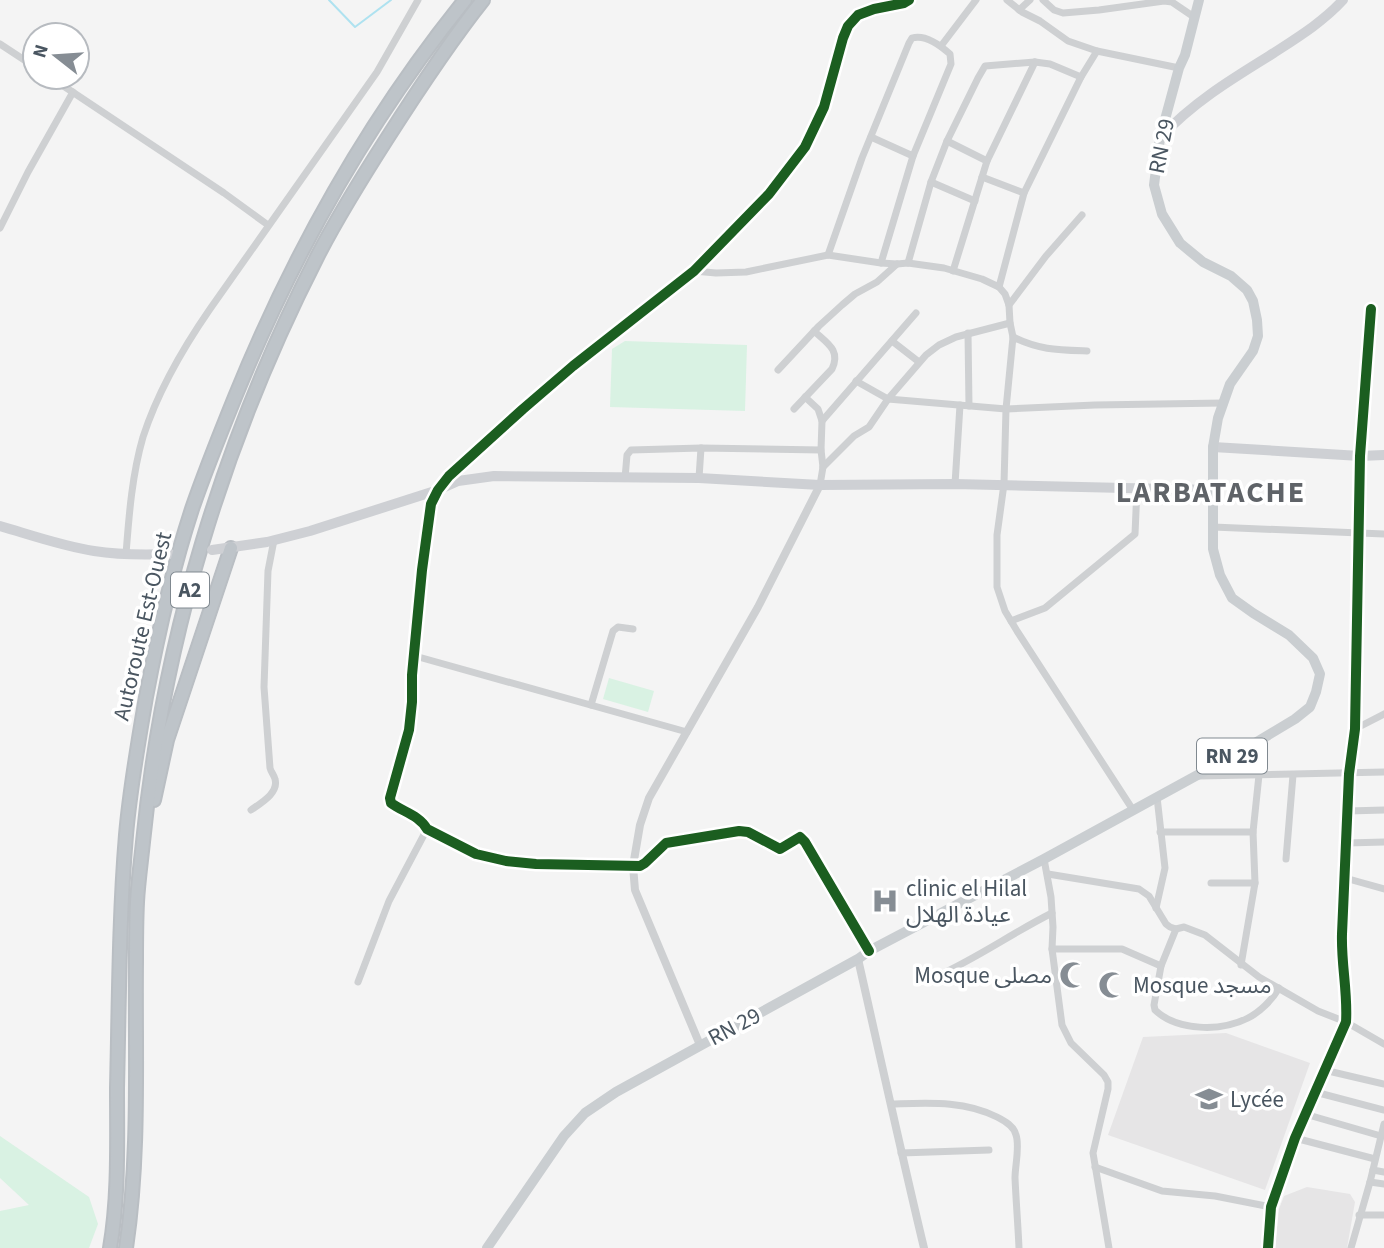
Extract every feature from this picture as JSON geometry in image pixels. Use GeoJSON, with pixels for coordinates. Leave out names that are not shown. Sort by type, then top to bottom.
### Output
{"type":"FeatureCollection","features":[{"type":"Feature","properties":{"kind":"highway","name":"Autoroute Est-Ouest"},"geometry":{"type":"LineString","coordinates":[[110,1248],[116,1184],[120,931],[130,792],[157,641],[180,547],[236,393],[312,229],[342,176],[417,62],[465,0]]}},
{"type":"Feature","properties":{"kind":"highway","name":"Autoroute Est-Ouest"},"geometry":{"type":"LineString","coordinates":[[126,1248],[134,1173],[137,901],[147,798],[156,736],[170,670],[207,528],[236,439],[287,318],[324,244],[425,79],[483,0]]}},
{"type":"Feature","properties":{"kind":"highway"},"geometry":{"type":"LineString","coordinates":[[141,866],[167,740],[231,548]]}},
{"type":"Feature","properties":{"kind":"main road","name":"RN 29"},"geometry":{"type":"LineString","coordinates":[[487,1248],[564,1136],[585,1113],[615,1092],[869,951],[1195,776],[1295,719],[1310,707],[1320,674],[1313,658],[1289,635],[1233,598],[1220,575],[1213,549],[1213,447],[1218,418],[1230,384],[1253,351],[1258,335],[1254,301],[1239,283],[1203,262],[1180,243],[1162,214],[1154,185],[1160,138],[1199,0]]}},
{"type":"Feature","properties":{"kind":"main road"},"geometry":{"type":"LineString","coordinates":[[1160,138],[1210,94],[1323,19],[1343,0]]}},
{"type":"Feature","properties":{"kind":"main road"},"geometry":{"type":"LineString","coordinates":[[1213,447],[1360,456],[1384,455]]}},
{"type":"Feature","properties":{"kind":"main road"},"geometry":{"type":"LineString","coordinates":[[212,550],[310,531],[438,490],[458,481],[494,476],[699,478],[820,485],[1004,484],[1212,490]]}},
{"type":"Feature","properties":{"kind":"main road"},"geometry":{"type":"LineString","coordinates":[[0,526],[97,552],[170,554]]}},
{"type":"Feature","properties":{"kind":"street"},"geometry":{"type":"LineString","coordinates":[[125,554],[135,472],[143,439],[163,388],[196,329],[377,72],[418,0]]}},
{"type":"Feature","properties":{"kind":"street"},"geometry":{"type":"LineString","coordinates":[[869,951],[800,837],[780,849],[744,831],[666,842],[645,863],[633,866],[506,862],[475,854],[426,829],[423,822],[391,803],[390,797],[410,730],[422,570],[431,504],[438,490],[449,475],[573,366],[694,271],[769,194],[805,147],[824,107],[848,26],[858,15],[909,0]]}},
{"type":"Feature","properties":{"kind":"street"},"geometry":{"type":"LineString","coordinates":[[941,46],[976,0]]}},
{"type":"Feature","properties":{"kind":"street"},"geometry":{"type":"LineString","coordinates":[[1007,0],[1068,41],[1097,51],[1179,68]]}},
{"type":"Feature","properties":{"kind":"street"},"geometry":{"type":"LineString","coordinates":[[1019,10],[1030,0]]}},
{"type":"Feature","properties":{"kind":"street"},"geometry":{"type":"LineString","coordinates":[[1043,0],[1058,13],[1164,1],[1180,3],[1194,17]]}},
{"type":"Feature","properties":{"kind":"street"},"geometry":{"type":"LineString","coordinates":[[1097,0],[1099,10]]}},
{"type":"Feature","properties":{"kind":"street"},"geometry":{"type":"LineString","coordinates":[[828,255],[871,137],[912,38],[918,36],[941,46],[950,54],[951,64],[913,156],[881,263]]}},
{"type":"Feature","properties":{"kind":"street"},"geometry":{"type":"LineString","coordinates":[[0,44],[21,58]]}},
{"type":"Feature","properties":{"kind":"street"},"geometry":{"type":"LineString","coordinates":[[999,287],[1024,193],[1081,77],[1097,51]]}},
{"type":"Feature","properties":{"kind":"street"},"geometry":{"type":"LineString","coordinates":[[908,263],[931,182],[947,141],[985,66],[1035,62],[1050,64],[1081,77]]}},
{"type":"Feature","properties":{"kind":"street"},"geometry":{"type":"LineString","coordinates":[[953,271],[987,161],[1035,62]]}},
{"type":"Feature","properties":{"kind":"street"},"geometry":{"type":"LineString","coordinates":[[0,228],[73,92],[241,204],[268,225]]}},
{"type":"Feature","properties":{"kind":"street"},"geometry":{"type":"LineString","coordinates":[[871,137],[913,156]]}},
{"type":"Feature","properties":{"kind":"street"},"geometry":{"type":"LineString","coordinates":[[947,141],[987,161]]}},
{"type":"Feature","properties":{"kind":"street"},"geometry":{"type":"LineString","coordinates":[[982,177],[1024,193]]}},
{"type":"Feature","properties":{"kind":"street"},"geometry":{"type":"LineString","coordinates":[[931,182],[975,201]]}},
{"type":"Feature","properties":{"kind":"street"},"geometry":{"type":"LineString","coordinates":[[1009,305],[1082,215]]}},
{"type":"Feature","properties":{"kind":"street"},"geometry":{"type":"LineString","coordinates":[[694,271],[746,272],[828,255],[881,263],[908,263],[953,271],[982,279],[999,287],[1005,294],[1013,337],[1006,410],[1004,484],[996,535],[998,587],[1011,621],[1133,810]]}},
{"type":"Feature","properties":{"kind":"street"},"geometry":{"type":"LineString","coordinates":[[778,370],[814,331],[855,294],[877,282],[897,264]]}},
{"type":"Feature","properties":{"kind":"street"},"geometry":{"type":"LineString","coordinates":[[1268,1248],[1271,1207],[1295,1138],[1346,1023],[1342,957],[1349,774],[1355,729],[1360,456],[1371,309]]}},
{"type":"Feature","properties":{"kind":"street"},"geometry":{"type":"LineString","coordinates":[[822,421],[916,313]]}},
{"type":"Feature","properties":{"kind":"street"},"geometry":{"type":"LineString","coordinates":[[823,467],[854,436],[869,427],[919,362],[939,345],[968,333],[1010,323]]}},
{"type":"Feature","properties":{"kind":"street"},"geometry":{"type":"LineString","coordinates":[[794,410],[832,369],[836,361],[831,347],[814,331]]}},
{"type":"Feature","properties":{"kind":"street"},"geometry":{"type":"LineString","coordinates":[[968,333],[969,406]]}},
{"type":"Feature","properties":{"kind":"street"},"geometry":{"type":"LineString","coordinates":[[1013,337],[1029,345],[1087,351]]}},
{"type":"Feature","properties":{"kind":"street"},"geometry":{"type":"LineString","coordinates":[[892,341],[919,362]]}},
{"type":"Feature","properties":{"kind":"street"},"geometry":{"type":"LineString","coordinates":[[856,381],[888,399],[1006,410],[1095,405],[1223,403]]}},
{"type":"Feature","properties":{"kind":"street"},"geometry":{"type":"LineString","coordinates":[[699,1045],[635,890],[633,866],[640,825],[649,798],[758,607],[820,485],[823,467],[821,414],[805,397]]}},
{"type":"Feature","properties":{"kind":"street"},"geometry":{"type":"LineString","coordinates":[[955,484],[960,405]]}},
{"type":"Feature","properties":{"kind":"street"},"geometry":{"type":"LineString","coordinates":[[699,478],[701,448]]}},
{"type":"Feature","properties":{"kind":"street"},"geometry":{"type":"LineString","coordinates":[[625,478],[627,455],[631,450],[821,450]]}},
{"type":"Feature","properties":{"kind":"street"},"geometry":{"type":"LineString","coordinates":[[1011,621],[1045,608],[1135,534],[1137,488]]}},
{"type":"Feature","properties":{"kind":"street"},"geometry":{"type":"LineString","coordinates":[[1213,527],[1384,534]]}},
{"type":"Feature","properties":{"kind":"street"},"geometry":{"type":"LineString","coordinates":[[251,810],[268,799],[276,780],[270,768],[264,687],[268,571],[274,540]]}},
{"type":"Feature","properties":{"kind":"street"},"geometry":{"type":"LineString","coordinates":[[591,705],[613,631],[618,627],[633,629]]}},
{"type":"Feature","properties":{"kind":"street"},"geometry":{"type":"LineString","coordinates":[[415,656],[687,732]]}},
{"type":"Feature","properties":{"kind":"street"},"geometry":{"type":"LineString","coordinates":[[1355,729],[1384,714]]}},
{"type":"Feature","properties":{"kind":"street"},"geometry":{"type":"LineString","coordinates":[[1195,776],[1384,772]]}},
{"type":"Feature","properties":{"kind":"street"},"geometry":{"type":"LineString","coordinates":[[1241,965],[1255,883],[1253,832],[1259,775]]}},
{"type":"Feature","properties":{"kind":"street"},"geometry":{"type":"LineString","coordinates":[[1286,859],[1293,775]]}},
{"type":"Feature","properties":{"kind":"street"},"geometry":{"type":"LineString","coordinates":[[1156,908],[1165,868],[1157,797]]}},
{"type":"Feature","properties":{"kind":"street"},"geometry":{"type":"LineString","coordinates":[[1348,811],[1384,810]]}},
{"type":"Feature","properties":{"kind":"street"},"geometry":{"type":"LineString","coordinates":[[358,982],[390,901],[426,829]]}},
{"type":"Feature","properties":{"kind":"street"},"geometry":{"type":"LineString","coordinates":[[1160,832],[1253,832]]}},
{"type":"Feature","properties":{"kind":"street"},"geometry":{"type":"LineString","coordinates":[[1347,842],[1384,842]]}},
{"type":"Feature","properties":{"kind":"street"},"geometry":{"type":"LineString","coordinates":[[1044,859],[1048,874],[1052,949],[1062,1024],[1071,1043],[1098,1068],[1108,1082],[1093,1153],[1108,1248]]}},
{"type":"Feature","properties":{"kind":"street"},"geometry":{"type":"LineString","coordinates":[[1048,874],[1139,889],[1149,896],[1170,927],[1184,927],[1205,935],[1241,965],[1318,1011],[1384,1044]]}},
{"type":"Feature","properties":{"kind":"street"},"geometry":{"type":"LineString","coordinates":[[1345,878],[1384,889]]}},
{"type":"Feature","properties":{"kind":"street"},"geometry":{"type":"LineString","coordinates":[[1211,883],[1255,883]]}},
{"type":"Feature","properties":{"kind":"street"},"geometry":{"type":"LineString","coordinates":[[935,977],[1052,914]]}},
{"type":"Feature","properties":{"kind":"street"},"geometry":{"type":"LineString","coordinates":[[1176,929],[1161,966],[1155,1010],[1163,1017],[1191,1026],[1222,1026],[1250,1017],[1272,999],[1279,988]]}},
{"type":"Feature","properties":{"kind":"street"},"geometry":{"type":"LineString","coordinates":[[1052,949],[1122,949],[1161,966]]}},
{"type":"Feature","properties":{"kind":"street"},"geometry":{"type":"LineString","coordinates":[[858,959],[924,1248]]}},
{"type":"Feature","properties":{"kind":"street"},"geometry":{"type":"LineString","coordinates":[[1324,1070],[1384,1084]]}},
{"type":"Feature","properties":{"kind":"street"},"geometry":{"type":"LineString","coordinates":[[1315,1092],[1384,1110]]}},
{"type":"Feature","properties":{"kind":"street"},"geometry":{"type":"LineString","coordinates":[[891,1104],[934,1102],[959,1105],[984,1110],[1011,1126],[1017,1135],[1015,1177],[1018,1248]]}},
{"type":"Feature","properties":{"kind":"street"},"geometry":{"type":"LineString","coordinates":[[1305,1114],[1381,1136]]}},
{"type":"Feature","properties":{"kind":"street"},"geometry":{"type":"LineString","coordinates":[[1351,1248],[1384,1125]]}},
{"type":"Feature","properties":{"kind":"street"},"geometry":{"type":"LineString","coordinates":[[1295,1138],[1375,1159]]}},
{"type":"Feature","properties":{"kind":"street"},"geometry":{"type":"LineString","coordinates":[[901,1153],[989,1150]]}},
{"type":"Feature","properties":{"kind":"street"},"geometry":{"type":"LineString","coordinates":[[1095,1167],[1162,1191],[1215,1196],[1271,1207]]}},
{"type":"Feature","properties":{"kind":"street"},"geometry":{"type":"LineString","coordinates":[[1373,1170],[1384,1171]]}},
{"type":"Feature","properties":{"kind":"street"},"geometry":{"type":"LineString","coordinates":[[1370,1182],[1384,1184]]}},
{"type":"Feature","properties":{"kind":"street"},"geometry":{"type":"LineString","coordinates":[[1360,1215],[1384,1215]]}},
{"type":"Feature","properties":{"kind":"shaded area","name":"Lycée"},"geometry":{"type":"Polygon","coordinates":[[[1226,1033],[1310,1063],[1265,1190],[1108,1135],[1143,1037],[1226,1033]]]}},
{"type":"Feature","properties":{"kind":"shaded area"},"geometry":{"type":"Polygon","coordinates":[[[1307,1187],[1350,1194],[1355,1202],[1347,1248],[1275,1248],[1279,1209],[1284,1196],[1307,1187]]]}},
{"type":"Feature","properties":{"kind":"green space"},"geometry":{"type":"Polygon","coordinates":[[[625,341],[747,345],[745,411],[610,407],[612,349],[625,341]]]}},
{"type":"Feature","properties":{"kind":"green space"},"geometry":{"type":"Polygon","coordinates":[[[609,678],[654,691],[648,712],[603,699],[609,678]]]}},
{"type":"Feature","properties":{"kind":"green space"},"geometry":{"type":"Polygon","coordinates":[[[0,1136],[89,1197],[98,1224],[89,1248],[0,1248],[0,1211],[29,1205],[0,1178],[0,1136]]]}},
{"type":"Feature","properties":{"kind":"waterway"},"geometry":{"type":"LineString","coordinates":[[329,0],[355,27],[391,0]]}},
{"type":"Feature","properties":{"kind":"cycle path"},"geometry":{"type":"LineString","coordinates":[[869,951],[800,837],[780,849],[748,832],[739,831],[666,843],[640,866],[536,864],[476,854],[427,829],[415,817],[391,803],[390,798],[409,730],[422,570],[431,504],[438,490],[449,476],[573,366],[694,271],[769,194],[805,147],[824,107],[848,26],[858,15],[909,0]]}},
{"type":"Feature","properties":{"kind":"cycle path"},"geometry":{"type":"LineString","coordinates":[[1268,1248],[1271,1207],[1295,1138],[1346,1022],[1342,934],[1349,774],[1355,729],[1360,456],[1371,309]]}},
{"type":"Feature","properties":{"kind":"place","name":"clinic el Hilal عيادة الهلال"},"geometry":{"type":"Point","coordinates":[885,901]}},
{"type":"Feature","properties":{"kind":"place","name":"Mosque مصلى"},"geometry":{"type":"Point","coordinates":[1073,975]}},
{"type":"Feature","properties":{"kind":"place","name":"Mosque مسجد"},"geometry":{"type":"Point","coordinates":[1112,985]}},
{"type":"Feature","properties":{"kind":"place","name":"Lycée"},"geometry":{"type":"Point","coordinates":[1209,1099]}},
{"type":"Feature","properties":{"kind":"district","name":"LARBATACHE"},"geometry":{"type":"Point","coordinates":[1211,492]}}]}
